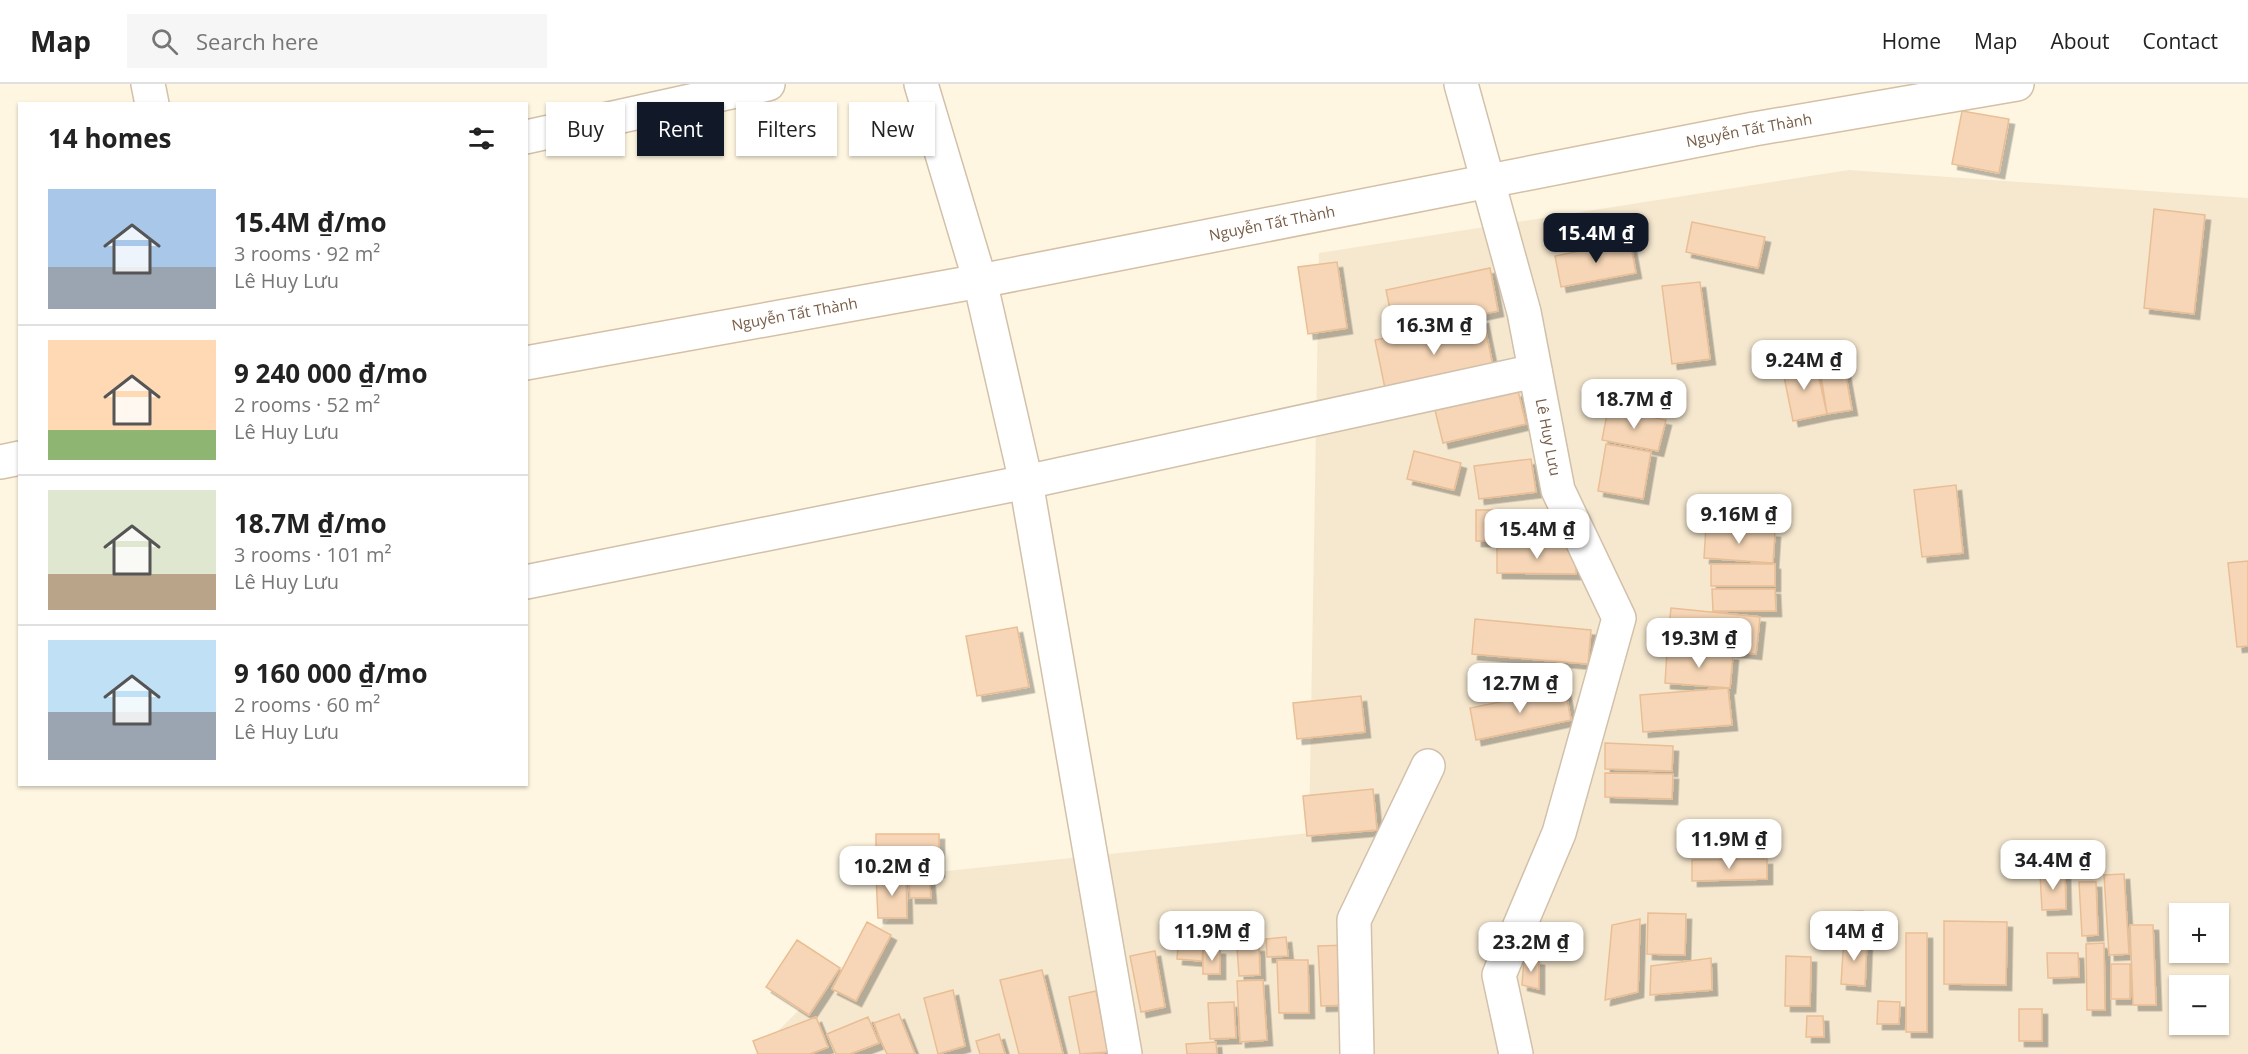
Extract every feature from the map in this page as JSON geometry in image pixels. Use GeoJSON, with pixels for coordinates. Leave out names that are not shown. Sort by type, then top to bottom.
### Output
{"type":"FeatureCollection","features":[{"type":"Feature","properties":{"kind":"street"},"geometry":{"type":"LineString","coordinates":[[148,84],[152,102]]}},
{"type":"Feature","properties":{"kind":"street"},"geometry":{"type":"LineString","coordinates":[[528,137],[768,84]]}},
{"type":"Feature","properties":{"kind":"street"},"geometry":{"type":"LineString","coordinates":[[921,84],[980,281],[1026,482],[1125,1054]]}},
{"type":"Feature","properties":{"kind":"street","name":"Lê Huy Lưu"},"geometry":{"type":"LineString","coordinates":[[1461,84],[1524,312],[1558,490],[1618,618],[1559,832],[1499,975],[1516,1054]]}},
{"type":"Feature","properties":{"kind":"street","name":"Nguyễn Tất Thành"},"geometry":{"type":"LineString","coordinates":[[528,363],[980,281],[1754,129],[2017,84]]}},
{"type":"Feature","properties":{"kind":"street"},"geometry":{"type":"LineString","coordinates":[[528,582],[1026,482],[1535,371]]}},
{"type":"Feature","properties":{"kind":"street"},"geometry":{"type":"LineString","coordinates":[[0,462],[18,458]]}},
{"type":"Feature","properties":{"kind":"street"},"geometry":{"type":"LineString","coordinates":[[1358,1054],[1354,921],[1428,766]]}},
{"type":"Feature","properties":{"kind":"shaded area"},"geometry":{"type":"Polygon","coordinates":[[[1849,170],[2248,198],[2248,1054],[755,1054],[937,872],[1309,833],[1319,253],[1849,170]]]}},
{"type":"Feature","properties":{"kind":"building"},"geometry":{"type":"Polygon","coordinates":[[[1962,111],[2009,119],[1999,173],[1952,164],[1962,111]]]}},
{"type":"Feature","properties":{"kind":"building"},"geometry":{"type":"Polygon","coordinates":[[[2154,209],[2205,215],[2194,314],[2144,308],[2154,209]]]}},
{"type":"Feature","properties":{"kind":"building"},"geometry":{"type":"Polygon","coordinates":[[[1692,222],[1765,237],[1758,268],[1686,252],[1692,222]]]}},
{"type":"Feature","properties":{"kind":"building"},"geometry":{"type":"Polygon","coordinates":[[[1630,241],[1636,273],[1561,287],[1555,256],[1630,241]]]}},
{"type":"Feature","properties":{"kind":"building"},"geometry":{"type":"Polygon","coordinates":[[[1337,262],[1347,328],[1308,334],[1298,267],[1337,262]]]}},
{"type":"Feature","properties":{"kind":"building"},"geometry":{"type":"Polygon","coordinates":[[[1490,268],[1498,311],[1395,333],[1386,290],[1490,268]]]}},
{"type":"Feature","properties":{"kind":"building"},"geometry":{"type":"Polygon","coordinates":[[[1700,282],[1710,359],[1672,364],[1662,286],[1700,282]]]}},
{"type":"Feature","properties":{"kind":"building"},"geometry":{"type":"Polygon","coordinates":[[[1483,318],[1494,371],[1386,393],[1375,340],[1483,318]]]}},
{"type":"Feature","properties":{"kind":"building"},"geometry":{"type":"Polygon","coordinates":[[[1815,360],[1827,414],[1793,421],[1782,367],[1815,360]]]}},
{"type":"Feature","properties":{"kind":"building"},"geometry":{"type":"Polygon","coordinates":[[[1845,371],[1852,410],[1827,414],[1821,375],[1845,371]]]}},
{"type":"Feature","properties":{"kind":"building"},"geometry":{"type":"Polygon","coordinates":[[[1518,391],[1526,424],[1443,443],[1435,410],[1518,391]]]}},
{"type":"Feature","properties":{"kind":"building"},"geometry":{"type":"Polygon","coordinates":[[[1608,409],[1666,420],[1658,451],[1602,440],[1608,409]]]}},
{"type":"Feature","properties":{"kind":"building"},"geometry":{"type":"Polygon","coordinates":[[[1606,444],[1651,452],[1643,499],[1598,491],[1606,444]]]}},
{"type":"Feature","properties":{"kind":"building"},"geometry":{"type":"Polygon","coordinates":[[[1414,451],[1461,463],[1454,490],[1407,479],[1414,451]]]}},
{"type":"Feature","properties":{"kind":"building"},"geometry":{"type":"Polygon","coordinates":[[[1531,459],[1536,492],[1479,499],[1474,466],[1531,459]]]}},
{"type":"Feature","properties":{"kind":"building"},"geometry":{"type":"Polygon","coordinates":[[[1956,485],[1963,553],[1922,557],[1914,490],[1956,485]]]}},
{"type":"Feature","properties":{"kind":"building"},"geometry":{"type":"Polygon","coordinates":[[[1476,510],[1547,510],[1547,541],[1476,541],[1476,510]]]}},
{"type":"Feature","properties":{"kind":"building"},"geometry":{"type":"Polygon","coordinates":[[[1706,526],[1775,532],[1773,563],[1704,558],[1706,526]]]}},
{"type":"Feature","properties":{"kind":"building"},"geometry":{"type":"Polygon","coordinates":[[[1497,545],[1576,546],[1576,574],[1497,573],[1497,545]]]}},
{"type":"Feature","properties":{"kind":"building"},"geometry":{"type":"Polygon","coordinates":[[[2248,561],[2248,646],[2237,647],[2228,563],[2248,561]]]}},
{"type":"Feature","properties":{"kind":"building"},"geometry":{"type":"Polygon","coordinates":[[[1711,564],[1775,564],[1775,586],[1711,586],[1711,564]]]}},
{"type":"Feature","properties":{"kind":"building"},"geometry":{"type":"Polygon","coordinates":[[[1712,589],[1775,589],[1776,611],[1713,611],[1712,589]]]}},
{"type":"Feature","properties":{"kind":"building"},"geometry":{"type":"Polygon","coordinates":[[[1671,608],[1760,617],[1756,654],[1667,645],[1671,608]]]}},
{"type":"Feature","properties":{"kind":"building"},"geometry":{"type":"Polygon","coordinates":[[[1475,619],[1591,630],[1588,664],[1472,654],[1475,619]]]}},
{"type":"Feature","properties":{"kind":"building"},"geometry":{"type":"Polygon","coordinates":[[[1017,627],[1029,687],[977,696],[966,636],[1017,627]]]}},
{"type":"Feature","properties":{"kind":"building"},"geometry":{"type":"Polygon","coordinates":[[[1667,650],[1733,655],[1730,688],[1665,683],[1667,650]]]}},
{"type":"Feature","properties":{"kind":"building"},"geometry":{"type":"Polygon","coordinates":[[[1728,688],[1732,725],[1643,732],[1640,695],[1728,688]]]}},
{"type":"Feature","properties":{"kind":"building"},"geometry":{"type":"Polygon","coordinates":[[[1565,689],[1571,720],[1476,740],[1470,708],[1565,689]]]}},
{"type":"Feature","properties":{"kind":"building"},"geometry":{"type":"Polygon","coordinates":[[[1361,696],[1365,732],[1297,739],[1293,703],[1361,696]]]}},
{"type":"Feature","properties":{"kind":"building"},"geometry":{"type":"Polygon","coordinates":[[[1605,743],[1673,746],[1672,771],[1605,769],[1605,743]]]}},
{"type":"Feature","properties":{"kind":"building"},"geometry":{"type":"Polygon","coordinates":[[[1605,773],[1673,774],[1672,799],[1605,797],[1605,773]]]}},
{"type":"Feature","properties":{"kind":"building"},"geometry":{"type":"Polygon","coordinates":[[[1373,789],[1377,830],[1307,836],[1303,796],[1373,789]]]}},
{"type":"Feature","properties":{"kind":"building"},"geometry":{"type":"Polygon","coordinates":[[[876,834],[939,834],[939,872],[876,872],[876,834]]]}},
{"type":"Feature","properties":{"kind":"building"},"geometry":{"type":"Polygon","coordinates":[[[1767,859],[1767,879],[1692,881],[1692,860],[1767,859]]]}},
{"type":"Feature","properties":{"kind":"building"},"geometry":{"type":"Polygon","coordinates":[[[2065,873],[2066,909],[2042,910],[2040,874],[2065,873]]]}},
{"type":"Feature","properties":{"kind":"building"},"geometry":{"type":"Polygon","coordinates":[[[2124,874],[2129,954],[2109,955],[2104,875],[2124,874]]]}},
{"type":"Feature","properties":{"kind":"building"},"geometry":{"type":"Polygon","coordinates":[[[929,875],[931,898],[910,898],[909,876],[929,875]]]}},
{"type":"Feature","properties":{"kind":"building"},"geometry":{"type":"Polygon","coordinates":[[[876,876],[906,876],[907,918],[878,918],[876,876]]]}},
{"type":"Feature","properties":{"kind":"building"},"geometry":{"type":"Polygon","coordinates":[[[2079,882],[2096,882],[2098,935],[2082,936],[2079,882]]]}},
{"type":"Feature","properties":{"kind":"building"},"geometry":{"type":"Polygon","coordinates":[[[1863,911],[1864,927],[1842,928],[1841,912],[1863,911]]]}},
{"type":"Feature","properties":{"kind":"building"},"geometry":{"type":"Polygon","coordinates":[[[1648,913],[1686,914],[1685,955],[1647,954],[1648,913]]]}},
{"type":"Feature","properties":{"kind":"building"},"geometry":{"type":"Polygon","coordinates":[[[1640,919],[1638,992],[1605,1000],[1612,925],[1640,919]]]}},
{"type":"Feature","properties":{"kind":"building"},"geometry":{"type":"Polygon","coordinates":[[[1944,921],[2007,922],[2006,985],[1944,984],[1944,921]]]}},
{"type":"Feature","properties":{"kind":"building"},"geometry":{"type":"Polygon","coordinates":[[[867,922],[891,935],[856,1001],[832,989],[867,922]]]}},
{"type":"Feature","properties":{"kind":"building"},"geometry":{"type":"Polygon","coordinates":[[[2130,925],[2153,925],[2156,1005],[2133,1005],[2130,925]]]}},
{"type":"Feature","properties":{"kind":"building"},"geometry":{"type":"Polygon","coordinates":[[[1906,933],[1927,933],[1927,1032],[1906,1032],[1906,933]]]}},
{"type":"Feature","properties":{"kind":"building"},"geometry":{"type":"Polygon","coordinates":[[[1286,937],[1288,956],[1267,957],[1266,939],[1286,937]]]}},
{"type":"Feature","properties":{"kind":"building"},"geometry":{"type":"Polygon","coordinates":[[[1844,937],[1867,939],[1865,986],[1841,984],[1844,937]]]}},
{"type":"Feature","properties":{"kind":"building"},"geometry":{"type":"Polygon","coordinates":[[[797,940],[840,968],[809,1015],[766,987],[797,940]]]}},
{"type":"Feature","properties":{"kind":"building"},"geometry":{"type":"Polygon","coordinates":[[[2104,943],[2105,1010],[2087,1010],[2086,944],[2104,943]]]}},
{"type":"Feature","properties":{"kind":"building"},"geometry":{"type":"Polygon","coordinates":[[[1348,945],[1351,1005],[1321,1006],[1318,946],[1348,945]]]}},
{"type":"Feature","properties":{"kind":"building"},"geometry":{"type":"Polygon","coordinates":[[[1178,946],[1203,948],[1202,961],[1177,959],[1178,946]]]}},
{"type":"Feature","properties":{"kind":"building"},"geometry":{"type":"Polygon","coordinates":[[[1259,946],[1260,975],[1239,976],[1237,947],[1259,946]]]}},
{"type":"Feature","properties":{"kind":"building"},"geometry":{"type":"Polygon","coordinates":[[[1203,949],[1220,949],[1220,974],[1203,974],[1203,949]]]}},
{"type":"Feature","properties":{"kind":"building"},"geometry":{"type":"Polygon","coordinates":[[[1155,951],[1165,1007],[1141,1012],[1130,956],[1155,951]]]}},
{"type":"Feature","properties":{"kind":"building"},"geometry":{"type":"Polygon","coordinates":[[[2047,953],[2078,953],[2079,977],[2048,978],[2047,953]]]}},
{"type":"Feature","properties":{"kind":"building"},"geometry":{"type":"Polygon","coordinates":[[[1786,956],[1811,957],[1810,1006],[1785,1006],[1786,956]]]}},
{"type":"Feature","properties":{"kind":"building"},"geometry":{"type":"Polygon","coordinates":[[[1524,958],[1539,960],[1539,989],[1522,985],[1524,958]]]}},
{"type":"Feature","properties":{"kind":"building"},"geometry":{"type":"Polygon","coordinates":[[[1711,958],[1712,990],[1650,995],[1651,966],[1711,958]]]}},
{"type":"Feature","properties":{"kind":"building"},"geometry":{"type":"Polygon","coordinates":[[[1277,960],[1308,960],[1309,1013],[1279,1013],[1277,960]]]}},
{"type":"Feature","properties":{"kind":"building"},"geometry":{"type":"Polygon","coordinates":[[[2111,964],[2130,964],[2130,999],[2111,999],[2111,964]]]}},
{"type":"Feature","properties":{"kind":"building"},"geometry":{"type":"Polygon","coordinates":[[[1042,970],[1063,1054],[1019,1054],[1000,980],[1042,970]]]}},
{"type":"Feature","properties":{"kind":"building"},"geometry":{"type":"Polygon","coordinates":[[[1263,980],[1267,1040],[1240,1042],[1237,981],[1263,980]]]}},
{"type":"Feature","properties":{"kind":"building"},"geometry":{"type":"Polygon","coordinates":[[[953,990],[965,1046],[938,1054],[924,998],[953,990]]]}},
{"type":"Feature","properties":{"kind":"building"},"geometry":{"type":"Polygon","coordinates":[[[1096,991],[1108,1052],[1080,1054],[1069,997],[1096,991]]]}},
{"type":"Feature","properties":{"kind":"building"},"geometry":{"type":"Polygon","coordinates":[[[1878,1001],[1900,1002],[1899,1024],[1877,1024],[1878,1001]]]}},
{"type":"Feature","properties":{"kind":"building"},"geometry":{"type":"Polygon","coordinates":[[[1234,1002],[1236,1038],[1210,1039],[1208,1003],[1234,1002]]]}},
{"type":"Feature","properties":{"kind":"building"},"geometry":{"type":"Polygon","coordinates":[[[2019,1009],[2042,1009],[2042,1041],[2019,1041],[2019,1009]]]}},
{"type":"Feature","properties":{"kind":"building"},"geometry":{"type":"Polygon","coordinates":[[[899,1014],[915,1054],[887,1054],[880,1039],[874,1023],[899,1014]]]}},
{"type":"Feature","properties":{"kind":"building"},"geometry":{"type":"Polygon","coordinates":[[[1807,1016],[1823,1016],[1824,1037],[1806,1037],[1807,1016]]]}},
{"type":"Feature","properties":{"kind":"building"},"geometry":{"type":"Polygon","coordinates":[[[816,1017],[828,1047],[810,1054],[758,1054],[753,1041],[816,1017]]]}},
{"type":"Feature","properties":{"kind":"building"},"geometry":{"type":"Polygon","coordinates":[[[868,1017],[879,1043],[850,1054],[836,1054],[827,1034],[868,1017]]]}},
{"type":"Feature","properties":{"kind":"building"},"geometry":{"type":"Polygon","coordinates":[[[999,1034],[1005,1054],[980,1054],[976,1041],[999,1034]]]}},
{"type":"Feature","properties":{"kind":"building"},"geometry":{"type":"Polygon","coordinates":[[[1216,1042],[1217,1054],[1187,1054],[1186,1044],[1216,1042]]]}}]}
